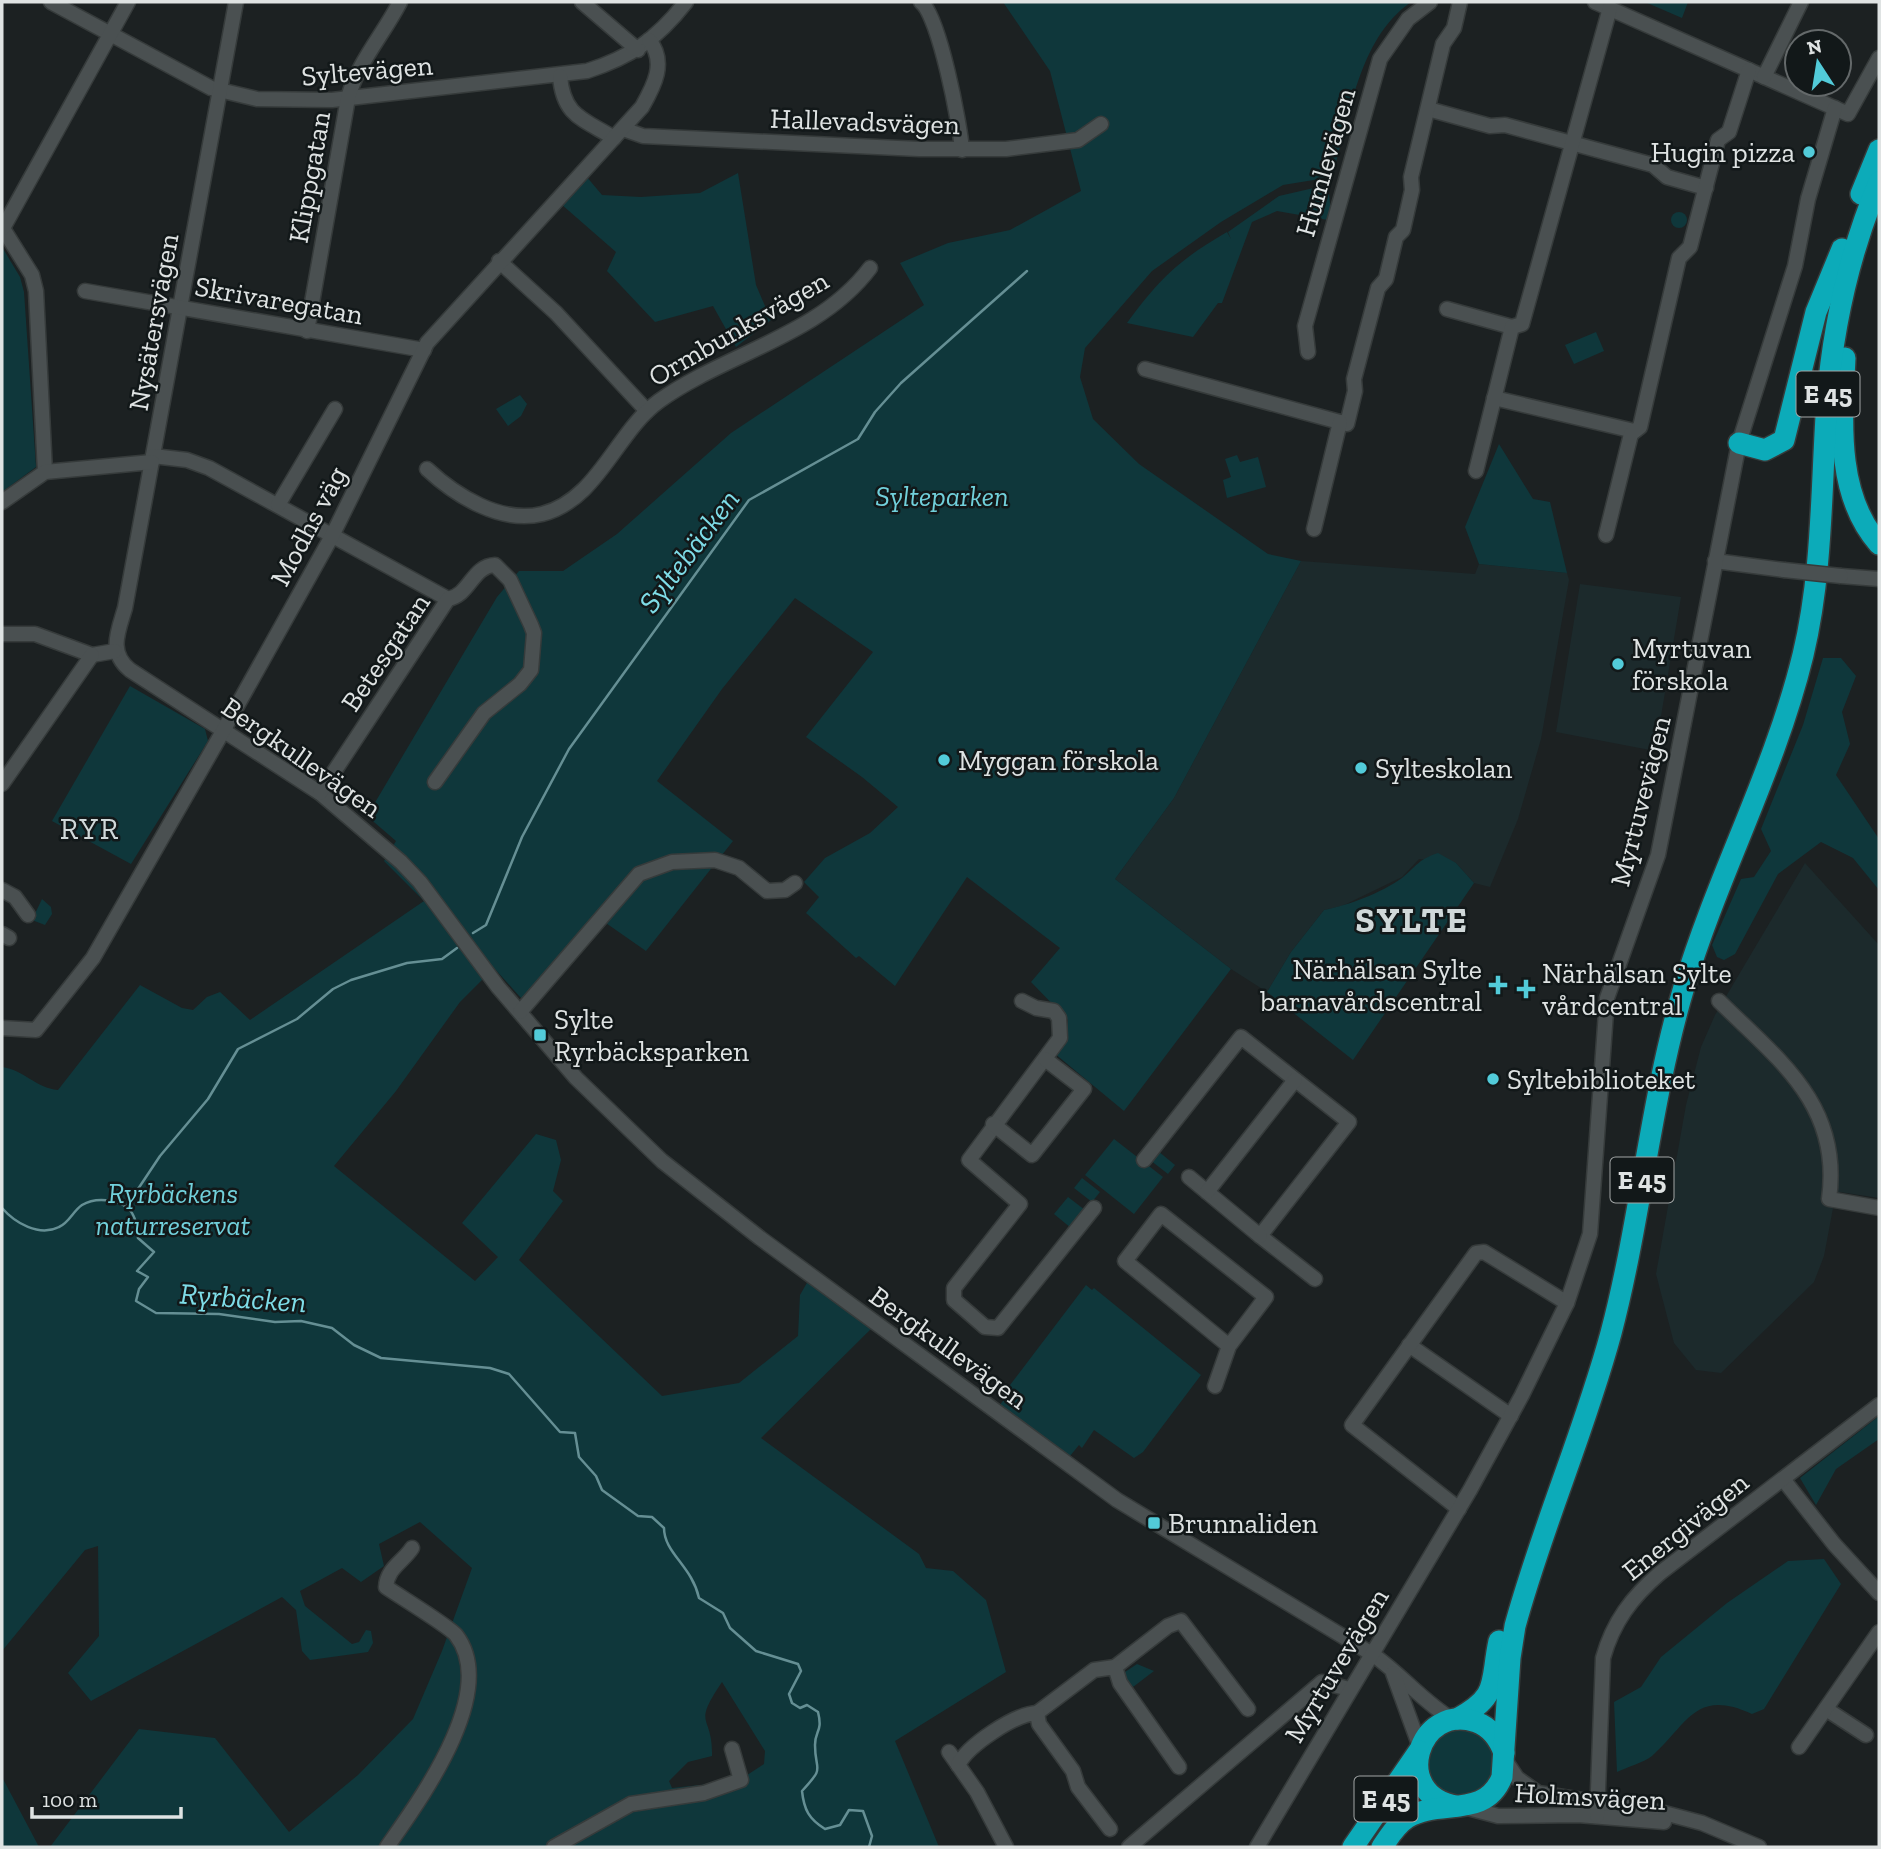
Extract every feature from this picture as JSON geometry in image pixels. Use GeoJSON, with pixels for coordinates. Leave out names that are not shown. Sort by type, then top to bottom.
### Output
{"type":"FeatureCollection","features":[{"type":"Feature","properties":{"kind":"highway","name":"E 45"},"geometry":{"type":"LineString","coordinates":[[1353,1847],[1431,1731],[1482,1704],[1492,1686],[1502,1626],[1512,1589],[1562,1454],[1600,1326],[1642,1107],[1671,986],[1695,913],[1764,741],[1782,687],[1798,611],[1807,542],[1819,358],[1879,150]]}},
{"type":"Feature","properties":{"kind":"highway","name":"E 45"},"geometry":{"type":"LineString","coordinates":[[1382,1847],[1397,1827],[1410,1816],[1480,1802],[1494,1792],[1502,1777],[1510,1658],[1515,1626],[1589,1411],[1612,1329],[1673,1026],[1716,892],[1781,732],[1804,650],[1820,543],[1832,359],[1849,248],[1879,182]]}},
{"type":"Feature","properties":{"kind":"highway"},"geometry":{"type":"LineString","coordinates":[[1739,443],[1756,449],[1772,449],[1784,440],[1816,312],[1849,248]]}},
{"type":"Feature","properties":{"kind":"highway"},"geometry":{"type":"LineString","coordinates":[[1849,248],[1844,447],[1857,508],[1879,544]]}},
{"type":"Feature","properties":{"kind":"highway"},"geometry":{"type":"LineString","coordinates":[[1455,1720],[1476,1722],[1487,1728],[1500,1742],[1504,1757]]}},
{"type":"Feature","properties":{"kind":"highway","name":"E 45"},"geometry":{"type":"LineString","coordinates":[[1420,1749],[1417,1768],[1425,1788],[1437,1800],[1461,1807]]}},
{"type":"Feature","properties":{"kind":"street","name":"Syltevägen"},"geometry":{"type":"LineString","coordinates":[[51,2],[218,91],[286,102],[560,76],[616,62],[644,45],[686,2]]}},
{"type":"Feature","properties":{"kind":"street"},"geometry":{"type":"LineString","coordinates":[[45,472],[36,291],[32,275],[2,228],[128,2]]}},
{"type":"Feature","properties":{"kind":"street","name":"Nysätersvägen"},"geometry":{"type":"LineString","coordinates":[[116,651],[236,2]]}},
{"type":"Feature","properties":{"kind":"street","name":"Klippgatan"},"geometry":{"type":"LineString","coordinates":[[307,331],[348,98],[355,73],[385,31],[400,2]]}},
{"type":"Feature","properties":{"kind":"street"},"geometry":{"type":"LineString","coordinates":[[582,2],[644,45]]}},
{"type":"Feature","properties":{"kind":"street"},"geometry":{"type":"LineString","coordinates":[[921,2],[929,10],[938,40],[962,150]]}},
{"type":"Feature","properties":{"kind":"street","name":"Humlevägen"},"geometry":{"type":"LineString","coordinates":[[1308,352],[1305,326],[1374,78],[1393,38],[1408,19],[1430,2]]}},
{"type":"Feature","properties":{"kind":"street"},"geometry":{"type":"LineString","coordinates":[[1145,369],[1347,424],[1355,391],[1354,379],[1378,288],[1386,279],[1396,237],[1403,230],[1443,44],[1454,28],[1460,2]]}},
{"type":"Feature","properties":{"kind":"street"},"geometry":{"type":"LineString","coordinates":[[1595,2],[1848,114],[1879,58]]}},
{"type":"Feature","properties":{"kind":"street"},"geometry":{"type":"LineString","coordinates":[[1764,77],[1801,2]]}},
{"type":"Feature","properties":{"kind":"street"},"geometry":{"type":"LineString","coordinates":[[1447,309],[1512,327],[1522,324],[1566,157],[1574,144],[1609,8]]}},
{"type":"Feature","properties":{"kind":"street","name":"Modhs väg"},"geometry":{"type":"LineString","coordinates":[[2,1028],[36,1030],[93,958],[332,536],[434,332],[642,107],[658,73],[655,48],[644,45]]}},
{"type":"Feature","properties":{"kind":"street"},"geometry":{"type":"LineString","coordinates":[[1606,534],[1631,434],[1640,427],[1679,258],[1690,247],[1718,140],[1729,132],[1749,70]]}},
{"type":"Feature","properties":{"kind":"street","name":"Hallevadsvägen"},"geometry":{"type":"LineString","coordinates":[[560,76],[565,103],[573,113],[618,133],[643,136],[962,150],[1014,149],[1078,140],[1101,124]]}},
{"type":"Feature","properties":{"kind":"street","name":"Myrtuvevägen"},"geometry":{"type":"LineString","coordinates":[[1257,1847],[1459,1509],[1511,1416],[1567,1303],[1590,1234],[1607,998],[1665,828],[1714,561],[1739,443],[1795,266],[1808,199],[1835,108]]}},
{"type":"Feature","properties":{"kind":"street"},"geometry":{"type":"LineString","coordinates":[[1428,109],[1653,165],[1667,177],[1706,188]]}},
{"type":"Feature","properties":{"kind":"street"},"geometry":{"type":"LineString","coordinates":[[499,261],[556,313],[647,411]]}},
{"type":"Feature","properties":{"kind":"street","name":"Ormbunksvägen"},"geometry":{"type":"LineString","coordinates":[[427,469],[443,484],[499,513],[517,516],[552,511],[580,493],[647,411],[672,393],[794,329],[855,287],[870,268]]}},
{"type":"Feature","properties":{"kind":"street","name":"Skrivaregatan"},"geometry":{"type":"LineString","coordinates":[[85,291],[424,351]]}},
{"type":"Feature","properties":{"kind":"street"},"geometry":{"type":"LineString","coordinates":[[1476,471],[1512,327]]}},
{"type":"Feature","properties":{"kind":"street"},"geometry":{"type":"LineString","coordinates":[[1494,398],[1634,431]]}},
{"type":"Feature","properties":{"kind":"street"},"geometry":{"type":"LineString","coordinates":[[278,505],[335,409]]}},
{"type":"Feature","properties":{"kind":"street"},"geometry":{"type":"LineString","coordinates":[[1314,529],[1340,422]]}},
{"type":"Feature","properties":{"kind":"street"},"geometry":{"type":"LineString","coordinates":[[2,502],[45,472],[153,459],[187,460],[209,468],[448,599]]}},
{"type":"Feature","properties":{"kind":"street"},"geometry":{"type":"LineString","coordinates":[[1714,561],[1876,581]]}},
{"type":"Feature","properties":{"kind":"street","name":"Betesgatan"},"geometry":{"type":"LineString","coordinates":[[320,793],[448,599],[460,595],[485,567],[498,566],[510,580],[531,625],[533,650],[526,679],[484,713],[435,782]]}},
{"type":"Feature","properties":{"kind":"street"},"geometry":{"type":"LineString","coordinates":[[2,634],[35,634],[92,654],[116,651]]}},
{"type":"Feature","properties":{"kind":"street","name":"Bergkullevägen"},"geometry":{"type":"LineString","coordinates":[[116,651],[117,657],[130,670],[320,793],[420,882],[520,1012],[576,1078],[662,1161],[760,1238],[1117,1500],[1371,1654],[1430,1705],[1455,1720]]}},
{"type":"Feature","properties":{"kind":"street"},"geometry":{"type":"LineString","coordinates":[[2,784],[92,654]]}},
{"type":"Feature","properties":{"kind":"street"},"geometry":{"type":"LineString","coordinates":[[520,1012],[639,874],[672,862],[715,860],[739,868],[767,891],[785,891],[795,883]]}},
{"type":"Feature","properties":{"kind":"street"},"geometry":{"type":"LineString","coordinates":[[2,890],[15,897],[28,915]]}},
{"type":"Feature","properties":{"kind":"street"},"geometry":{"type":"LineString","coordinates":[[1022,1001],[1036,1008],[1054,1011],[1059,1018],[1060,1038],[993,1124],[969,1160],[1020,1204],[954,1288],[954,1300],[985,1327],[992,1329],[1004,1324],[1094,1208]]}},
{"type":"Feature","properties":{"kind":"street"},"geometry":{"type":"LineString","coordinates":[[1719,1001],[1788,1072],[1818,1110],[1830,1148],[1829,1199],[1879,1208]]}},
{"type":"Feature","properties":{"kind":"street"},"geometry":{"type":"LineString","coordinates":[[1144,1160],[1241,1037],[1349,1122],[1261,1236]]}},
{"type":"Feature","properties":{"kind":"street"},"geometry":{"type":"LineString","coordinates":[[993,1124],[1032,1156],[1084,1089],[1045,1059]]}},
{"type":"Feature","properties":{"kind":"street"},"geometry":{"type":"LineString","coordinates":[[1207,1192],[1295,1080]]}},
{"type":"Feature","properties":{"kind":"street"},"geometry":{"type":"LineString","coordinates":[[1189,1177],[1315,1279]]}},
{"type":"Feature","properties":{"kind":"street"},"geometry":{"type":"LineString","coordinates":[[1215,1386],[1229,1346],[1266,1297],[1161,1214],[1125,1261],[1229,1346]]}},
{"type":"Feature","properties":{"kind":"street"},"geometry":{"type":"LineString","coordinates":[[1459,1509],[1353,1425],[1480,1251],[1567,1303]]}},
{"type":"Feature","properties":{"kind":"street"},"geometry":{"type":"LineString","coordinates":[[1409,1345],[1511,1416]]}},
{"type":"Feature","properties":{"kind":"street","name":"Energivägen"},"geometry":{"type":"LineString","coordinates":[[1597,1809],[1600,1682],[1603,1658],[1618,1619],[1641,1589],[1660,1573],[1879,1405]]}},
{"type":"Feature","properties":{"kind":"street"},"geometry":{"type":"LineString","coordinates":[[1783,1479],[1834,1544],[1879,1593]]}},
{"type":"Feature","properties":{"kind":"street"},"geometry":{"type":"LineString","coordinates":[[387,1847],[451,1750],[468,1687],[467,1656],[456,1634],[386,1587],[392,1569],[404,1560],[412,1548]]}},
{"type":"Feature","properties":{"kind":"street"},"geometry":{"type":"LineString","coordinates":[[1006,1847],[977,1793],[953,1759],[967,1753],[1019,1716],[1037,1713],[1094,1670],[1115,1667],[1168,1626],[1181,1621],[1248,1709]]}},
{"type":"Feature","properties":{"kind":"street"},"geometry":{"type":"LineString","coordinates":[[1799,1747],[1879,1632]]}},
{"type":"Feature","properties":{"kind":"street"},"geometry":{"type":"LineString","coordinates":[[1115,1667],[1120,1683],[1179,1767]]}},
{"type":"Feature","properties":{"kind":"street","name":"Bergkullevägen"},"geometry":{"type":"LineString","coordinates":[[1391,1669],[1403,1693],[1420,1749]]}},
{"type":"Feature","properties":{"kind":"street"},"geometry":{"type":"LineString","coordinates":[[1129,1847],[1322,1682],[1349,1689]]}},
{"type":"Feature","properties":{"kind":"street"},"geometry":{"type":"LineString","coordinates":[[1826,1709],[1866,1735]]}},
{"type":"Feature","properties":{"kind":"street"},"geometry":{"type":"LineString","coordinates":[[1037,1713],[1039,1724],[1073,1771],[1078,1787],[1110,1829]]}},
{"type":"Feature","properties":{"kind":"street"},"geometry":{"type":"LineString","coordinates":[[554,1847],[631,1804],[704,1793],[741,1780],[732,1749]]}},
{"type":"Feature","properties":{"kind":"street","name":"Holmsvägen"},"geometry":{"type":"LineString","coordinates":[[1504,1757],[1517,1777],[1538,1793],[1597,1809],[1714,1830],[1759,1847]]}},
{"type":"Feature","properties":{"kind":"street","name":"Holmsvägen"},"geometry":{"type":"LineString","coordinates":[[1461,1807],[1497,1815],[1597,1809]]}},
{"type":"Feature","properties":{"kind":"shaded area","name":"Sylteskolan"},"geometry":{"type":"Polygon","coordinates":[[[1301,561],[1475,574],[1479,564],[1567,573],[1569,580],[1541,739],[1518,819],[1490,887],[1474,883],[1456,863],[1419,859],[1402,877],[1342,906],[1324,910],[1291,952],[1267,992],[1231,969],[1115,879],[1174,798],[1301,561]]]}},
{"type":"Feature","properties":{"kind":"shaded area","name":"Myrtuvan förskola"},"geometry":{"type":"Polygon","coordinates":[[[1580,584],[1681,597],[1656,746],[1650,750],[1556,732],[1580,584]]]}},
{"type":"Feature","properties":{"kind":"shaded area"},"geometry":{"type":"Polygon","coordinates":[[[1805,863],[1879,945],[1879,1198],[1840,1192],[1834,1203],[1824,1256],[1814,1282],[1721,1373],[1696,1370],[1674,1343],[1656,1274],[1686,1105],[1701,1047],[1715,1015],[1805,863]]]}},
{"type":"Feature","properties":{"kind":"green space"},"geometry":{"type":"Polygon","coordinates":[[[1003,2],[1411,2],[1393,18],[1378,37],[1367,59],[1332,177],[1283,185],[1221,222],[1152,271],[1085,348],[1080,377],[1093,419],[1139,464],[1268,554],[1301,561],[1174,798],[1115,879],[1231,969],[1124,1111],[1054,1053],[1066,1036],[1068,1020],[1031,982],[1060,948],[967,877],[895,986],[859,956],[856,958],[806,913],[819,897],[804,882],[825,858],[870,833],[898,807],[806,737],[873,652],[795,598],[722,689],[657,781],[733,841],[646,951],[603,921],[530,1008],[494,968],[460,1002],[396,1091],[334,1166],[475,1281],[498,1257],[462,1223],[536,1134],[556,1140],[561,1160],[553,1191],[563,1201],[519,1260],[662,1396],[739,1383],[798,1336],[800,1295],[808,1281],[875,1325],[761,1438],[919,1554],[926,1568],[953,1571],[986,1600],[1006,1672],[895,1741],[939,1847],[50,1847],[139,1729],[215,1738],[289,1832],[358,1775],[413,1719],[442,1651],[472,1568],[420,1522],[379,1544],[384,1566],[361,1582],[342,1568],[300,1591],[305,1606],[352,1644],[359,1642],[366,1630],[371,1631],[373,1643],[368,1652],[310,1660],[302,1651],[296,1610],[282,1597],[91,1701],[68,1673],[99,1636],[98,1546],[85,1550],[2,1651],[2,1067],[50,1089],[58,1090],[140,985],[182,1008],[193,1010],[207,997],[220,992],[250,1020],[424,901],[384,861],[396,841],[367,816],[497,597],[519,571],[563,571],[617,534],[731,433],[924,305],[900,263],[948,243],[1010,230],[1081,191],[1050,71],[1003,2]],[[722,1682],[705,1714],[712,1756],[688,1762],[669,1781],[672,1788],[738,1781],[764,1764],[765,1751],[722,1682]]]}},
{"type":"Feature","properties":{"kind":"green space"},"geometry":{"type":"Polygon","coordinates":[[[1645,2],[1688,2],[1682,18],[1645,2]]]}},
{"type":"Feature","properties":{"kind":"green space"},"geometry":{"type":"Polygon","coordinates":[[[738,173],[756,285],[771,320],[736,347],[713,306],[655,322],[607,271],[616,252],[561,204],[586,176],[602,195],[641,197],[700,193],[738,173]]]}},
{"type":"Feature","properties":{"kind":"green space"},"geometry":{"type":"Polygon","coordinates":[[[1318,187],[1329,194],[1331,212],[1328,220],[1277,211],[1252,222],[1222,303],[1218,303],[1193,337],[1127,323],[1160,282],[1196,251],[1227,232],[1231,239],[1228,232],[1279,196],[1318,187]]]}},
{"type":"Feature","properties":{"kind":"green space"},"geometry":{"type":"Polygon","coordinates":[[[1676,212],[1682,212],[1687,220],[1685,226],[1676,228],[1671,223],[1671,217],[1676,212]]]}},
{"type":"Feature","properties":{"kind":"green space"},"geometry":{"type":"Polygon","coordinates":[[[2,247],[20,277],[24,292],[36,467],[2,492],[2,247]]]}},
{"type":"Feature","properties":{"kind":"green space"},"geometry":{"type":"Polygon","coordinates":[[[1596,332],[1604,351],[1574,364],[1565,345],[1596,332]]]}},
{"type":"Feature","properties":{"kind":"green space"},"geometry":{"type":"Polygon","coordinates":[[[520,395],[527,404],[521,416],[508,426],[496,409],[520,395]]]}},
{"type":"Feature","properties":{"kind":"green space"},"geometry":{"type":"Polygon","coordinates":[[[1499,444],[1533,499],[1550,502],[1567,573],[1479,564],[1465,527],[1499,444]]]}},
{"type":"Feature","properties":{"kind":"green space"},"geometry":{"type":"Polygon","coordinates":[[[1237,455],[1240,462],[1258,457],[1266,487],[1227,498],[1223,480],[1231,477],[1225,459],[1237,455]]]}},
{"type":"Feature","properties":{"kind":"green space"},"geometry":{"type":"Polygon","coordinates":[[[1823,658],[1841,658],[1856,676],[1842,712],[1850,744],[1836,775],[1879,839],[1879,890],[1853,858],[1821,842],[1778,874],[1735,954],[1724,960],[1717,957],[1712,945],[1741,879],[1754,877],[1771,851],[1761,829],[1803,725],[1823,658]]]}},
{"type":"Feature","properties":{"kind":"green space"},"geometry":{"type":"Polygon","coordinates":[[[130,686],[205,729],[208,741],[131,864],[52,821],[130,686]]]}},
{"type":"Feature","properties":{"kind":"green space"},"geometry":{"type":"Polygon","coordinates":[[[1438,853],[1456,863],[1474,883],[1353,1060],[1267,992],[1291,952],[1324,910],[1354,902],[1384,889],[1421,861],[1438,853]]]}},
{"type":"Feature","properties":{"kind":"green space"},"geometry":{"type":"Polygon","coordinates":[[[42,899],[51,907],[52,914],[45,925],[32,920],[42,899]]]}},
{"type":"Feature","properties":{"kind":"green space"},"geometry":{"type":"Polygon","coordinates":[[[1114,1139],[1163,1177],[1134,1214],[1085,1175],[1114,1139]]]}},
{"type":"Feature","properties":{"kind":"green space"},"geometry":{"type":"Polygon","coordinates":[[[1158,1151],[1175,1165],[1168,1174],[1150,1160],[1158,1151]]]}},
{"type":"Feature","properties":{"kind":"green space"},"geometry":{"type":"Polygon","coordinates":[[[1082,1178],[1100,1192],[1092,1202],[1074,1188],[1082,1178]]]}},
{"type":"Feature","properties":{"kind":"green space"},"geometry":{"type":"Polygon","coordinates":[[[1068,1197],[1085,1210],[1071,1228],[1054,1214],[1068,1197]]]}},
{"type":"Feature","properties":{"kind":"green space"},"geometry":{"type":"Polygon","coordinates":[[[1086,1285],[1092,1290],[1094,1288],[1201,1375],[1143,1452],[1134,1458],[1094,1430],[1082,1448],[1079,1445],[1070,1456],[999,1406],[1010,1392],[1007,1389],[1086,1285]]]}},
{"type":"Feature","properties":{"kind":"green space"},"geometry":{"type":"Polygon","coordinates":[[[1879,1416],[1879,1439],[1836,1469],[1816,1505],[1800,1478],[1879,1416]]]}},
{"type":"Feature","properties":{"kind":"green space"},"geometry":{"type":"Polygon","coordinates":[[[1824,1559],[1841,1584],[1764,1709],[1752,1714],[1733,1707],[1705,1707],[1684,1722],[1652,1756],[1617,1772],[1614,1702],[1641,1687],[1661,1657],[1727,1603],[1788,1561],[1824,1559]]]}},
{"type":"Feature","properties":{"kind":"green space"},"geometry":{"type":"Polygon","coordinates":[[[1137,1664],[1154,1671],[1133,1687],[1122,1674],[1137,1664]]]}},
{"type":"Feature","properties":{"kind":"green space"},"geometry":{"type":"Polygon","coordinates":[[[1467,1729],[1488,1744],[1494,1756],[1492,1776],[1484,1787],[1467,1797],[1453,1797],[1436,1787],[1428,1776],[1426,1756],[1436,1739],[1447,1731],[1467,1729]]]}},
{"type":"Feature","properties":{"kind":"green space"},"geometry":{"type":"Polygon","coordinates":[[[2,1777],[39,1847],[2,1847],[2,1777]]]}},
{"type":"Feature","properties":{"kind":"waterway","name":"Syltebäcken"},"geometry":{"type":"LineString","coordinates":[[473,933],[486,925],[522,837],[569,749],[749,500],[858,439],[875,412],[901,383],[1027,271]]}},
{"type":"Feature","properties":{"kind":"waterway","name":"Syltebäcken"},"geometry":{"type":"LineString","coordinates":[[126,1207],[160,1156],[208,1099],[238,1049],[297,1019],[333,989],[351,980],[407,963],[442,959],[457,948]]}},
{"type":"Feature","properties":{"kind":"waterway","name":"Ryrbäcken"},"geometry":{"type":"LineString","coordinates":[[2,1208],[28,1227],[51,1230],[62,1225],[88,1202],[103,1200],[125,1206],[135,1219],[138,1238],[154,1252],[137,1271],[148,1277],[139,1289],[136,1301],[156,1313],[219,1314],[275,1322],[301,1321],[332,1328],[354,1345],[381,1358],[490,1368],[509,1374],[560,1432],[575,1433],[579,1457],[596,1476],[602,1490],[638,1516],[652,1517],[664,1528],[668,1545],[691,1577],[699,1598],[723,1613],[730,1628],[756,1651],[798,1664],[801,1671],[789,1694],[792,1703],[800,1708],[807,1705],[818,1712],[820,1723],[815,1740],[818,1769],[802,1791],[804,1804],[811,1818],[825,1829],[840,1825],[849,1810],[863,1811],[872,1836],[869,1847]]}},
{"type":"Feature","properties":{"kind":"place","name":"Hugin pizza"},"geometry":{"type":"Point","coordinates":[1809,152]}},
{"type":"Feature","properties":{"kind":"place","name":"Myrtuvan förskola"},"geometry":{"type":"Point","coordinates":[1618,664]}},
{"type":"Feature","properties":{"kind":"place","name":"Myggan förskola"},"geometry":{"type":"Point","coordinates":[944,760]}},
{"type":"Feature","properties":{"kind":"place","name":"Sylteskolan"},"geometry":{"type":"Point","coordinates":[1361,768]}},
{"type":"Feature","properties":{"kind":"place","name":"Närhälsan Sylte barnavårdscentral"},"geometry":{"type":"Point","coordinates":[1498,985]}},
{"type":"Feature","properties":{"kind":"place","name":"Närhälsan Sylte vårdcentral"},"geometry":{"type":"Point","coordinates":[1526,989]}},
{"type":"Feature","properties":{"kind":"place","name":"Sylte Ryrbäcksparken"},"geometry":{"type":"Point","coordinates":[540,1035]}},
{"type":"Feature","properties":{"kind":"place","name":"Syltebiblioteket"},"geometry":{"type":"Point","coordinates":[1493,1079]}},
{"type":"Feature","properties":{"kind":"place","name":"Brunnaliden"},"geometry":{"type":"Point","coordinates":[1154,1523]}},
{"type":"Feature","properties":{"kind":"district","name":"RYR"},"geometry":{"type":"Point","coordinates":[90,829]}},
{"type":"Feature","properties":{"kind":"district","name":"SYLTE"},"geometry":{"type":"Point","coordinates":[1412,920]}},
{"type":"Feature","properties":{"kind":"park label","name":"Sylteparken"},"geometry":{"type":"Point","coordinates":[942,496]}},
{"type":"Feature","properties":{"kind":"park label","name":"Ryrbäckens naturreservat"},"geometry":{"type":"Point","coordinates":[173,1209]}}]}
